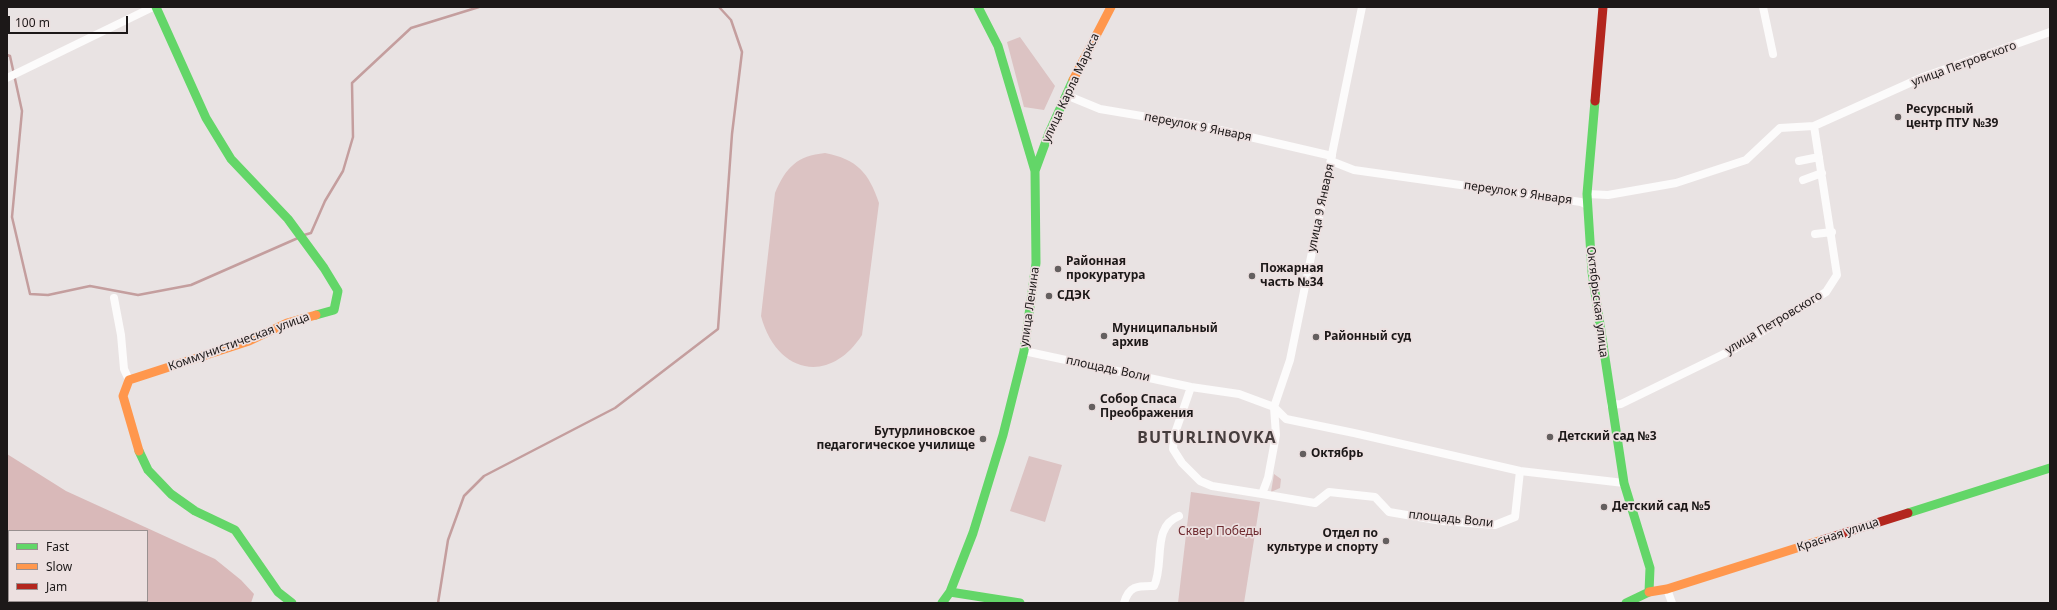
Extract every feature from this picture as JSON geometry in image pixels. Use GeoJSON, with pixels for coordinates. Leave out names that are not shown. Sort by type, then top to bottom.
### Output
{"type":"FeatureCollection","features":[{"type":"Feature","properties":{"kind":"main road","name":"Коммунистическая улица"},"geometry":{"type":"LineString","coordinates":[[129,380],[249,341],[287,323],[334,310],[338,291],[324,268],[288,219],[231,159],[206,118],[156,7]]}},
{"type":"Feature","properties":{"kind":"main road","name":"улица Ленина"},"geometry":{"type":"LineString","coordinates":[[942,603],[950,592],[973,534],[1003,435],[1024,351],[1036,263],[1035,171],[1011,85],[998,46],[978,7]]}},
{"type":"Feature","properties":{"kind":"main road","name":"улица Карла Маркса"},"geometry":{"type":"LineString","coordinates":[[1035,171],[1049,133],[1066,95],[1111,7]]}},
{"type":"Feature","properties":{"kind":"main road","name":"Октябрьская улица"},"geometry":{"type":"LineString","coordinates":[[1603,7],[1587,194],[1592,272],[1624,483],[1650,568],[1649,592]]}},
{"type":"Feature","properties":{"kind":"main road"},"geometry":{"type":"LineString","coordinates":[[129,380],[123,396],[136,442],[148,470],[171,494],[195,511],[235,530],[278,592],[292,603]]}},
{"type":"Feature","properties":{"kind":"main road","name":"Красная улица"},"geometry":{"type":"LineString","coordinates":[[1626,603],[1649,592],[1667,589],[2050,468]]}},
{"type":"Feature","properties":{"kind":"main road"},"geometry":{"type":"LineString","coordinates":[[950,592],[1020,603]]}},
{"type":"Feature","properties":{"kind":"street"},"geometry":{"type":"LineString","coordinates":[[7,78],[152,7]]}},
{"type":"Feature","properties":{"kind":"street","name":"улица 9 Января"},"geometry":{"type":"LineString","coordinates":[[1274,407],[1290,360],[1362,7]]}},
{"type":"Feature","properties":{"kind":"street"},"geometry":{"type":"LineString","coordinates":[[1763,7],[1773,54]]}},
{"type":"Feature","properties":{"kind":"street","name":"улица Петровского"},"geometry":{"type":"LineString","coordinates":[[1587,194],[1608,195],[1676,183],[1746,160],[1780,128],[1814,126],[1923,78],[2050,32]]}},
{"type":"Feature","properties":{"kind":"street","name":"переулок 9 Января"},"geometry":{"type":"LineString","coordinates":[[1066,95],[1100,109],[1207,127],[1332,159],[1354,170],[1581,202],[1587,205]]}},
{"type":"Feature","properties":{"kind":"street","name":"улица Петровского"},"geometry":{"type":"LineString","coordinates":[[1611,405],[1621,404],[1734,348],[1826,292],[1837,275],[1832,232],[1814,126]]}},
{"type":"Feature","properties":{"kind":"street"},"geometry":{"type":"LineString","coordinates":[[1799,161],[1819,157]]}},
{"type":"Feature","properties":{"kind":"street"},"geometry":{"type":"LineString","coordinates":[[1803,180],[1822,174]]}},
{"type":"Feature","properties":{"kind":"street"},"geometry":{"type":"LineString","coordinates":[[1815,234],[1832,232]]}},
{"type":"Feature","properties":{"kind":"street"},"geometry":{"type":"LineString","coordinates":[[114,298],[122,341],[124,370],[129,380]]}},
{"type":"Feature","properties":{"kind":"street","name":"площадь Воли"},"geometry":{"type":"LineString","coordinates":[[1024,351],[1191,387],[1238,394],[1274,407],[1286,419],[1520,471],[1515,517],[1495,525],[1442,521],[1390,512],[1375,496],[1329,492],[1315,503],[1212,486],[1200,481],[1182,463],[1173,449],[1174,436],[1191,387]]}},
{"type":"Feature","properties":{"kind":"street"},"geometry":{"type":"LineString","coordinates":[[1262,494],[1268,478],[1276,435],[1274,407]]}},
{"type":"Feature","properties":{"kind":"street"},"geometry":{"type":"LineString","coordinates":[[1520,471],[1624,483]]}},
{"type":"Feature","properties":{"kind":"street"},"geometry":{"type":"LineString","coordinates":[[1124,603],[1128,591],[1136,586],[1154,586],[1162,532],[1166,524],[1178,516]]}},
{"type":"Feature","properties":{"kind":"street"},"geometry":{"type":"LineString","coordinates":[[1667,589],[1672,603]]}},
{"type":"Feature","properties":{"kind":"green space"},"geometry":{"type":"Polygon","coordinates":[[[1020,37],[1055,86],[1044,110],[1024,107],[1007,42],[1020,37]]]}},
{"type":"Feature","properties":{"kind":"green space"},"geometry":{"type":"Polygon","coordinates":[[[825,153],[846,159],[860,169],[871,183],[879,203],[862,335],[849,351],[834,362],[819,366],[805,366],[791,361],[778,350],[768,335],[761,316],[775,193],[784,176],[794,164],[807,157],[825,153]]]}},
{"type":"Feature","properties":{"kind":"green space"},"geometry":{"type":"Polygon","coordinates":[[[1029,456],[1062,465],[1045,522],[1010,511],[1029,456]]]}},
{"type":"Feature","properties":{"kind":"green space"},"geometry":{"type":"Polygon","coordinates":[[[1274,474],[1281,479],[1280,488],[1271,492],[1274,474]]]}},
{"type":"Feature","properties":{"kind":"green space","name":"Сквер Победы"},"geometry":{"type":"Polygon","coordinates":[[[1191,492],[1260,502],[1244,603],[1178,603],[1191,492]]]}},
{"type":"Feature","properties":{"kind":"shaded area"},"geometry":{"type":"Polygon","coordinates":[[[7,454],[66,491],[215,559],[241,580],[254,594],[251,603],[7,603],[7,454]]]}},
{"type":"Feature","properties":{"kind":"waterway"},"geometry":{"type":"LineString","coordinates":[[304,235],[311,233],[325,201],[343,171],[353,137],[352,83],[411,28],[479,7]]}},
{"type":"Feature","properties":{"kind":"waterway"},"geometry":{"type":"LineString","coordinates":[[438,603],[448,540],[464,496],[484,476],[615,408],[718,329],[732,134],[742,52],[731,20],[719,7]]}},
{"type":"Feature","properties":{"kind":"waterway"},"geometry":{"type":"LineString","coordinates":[[7,55],[10,56],[22,111],[12,217],[30,294],[48,295],[90,286],[138,295],[191,285],[298,238]]}},
{"type":"Feature","properties":{"kind":"traffic: fast"},"geometry":{"type":"LineString","coordinates":[[156,7],[206,118],[231,159],[288,219],[324,268],[338,291],[334,310],[316,315]]}},
{"type":"Feature","properties":{"kind":"traffic: fast"},"geometry":{"type":"LineString","coordinates":[[978,7],[998,46],[1035,171]]}},
{"type":"Feature","properties":{"kind":"traffic: fast"},"geometry":{"type":"LineString","coordinates":[[942,603],[950,592],[973,533],[1003,435],[1024,351],[1036,263],[1035,171],[1049,133],[1073,80]]}},
{"type":"Feature","properties":{"kind":"traffic: fast"},"geometry":{"type":"LineString","coordinates":[[1595,101],[1587,194],[1592,272],[1624,483],[1650,568],[1649,592],[1626,603]]}},
{"type":"Feature","properties":{"kind":"traffic: fast"},"geometry":{"type":"LineString","coordinates":[[139,451],[148,470],[171,494],[195,511],[235,530],[278,592],[292,603]]}},
{"type":"Feature","properties":{"kind":"traffic: fast"},"geometry":{"type":"LineString","coordinates":[[1908,513],[2050,468]]}},
{"type":"Feature","properties":{"kind":"traffic: fast"},"geometry":{"type":"LineString","coordinates":[[950,592],[1020,603]]}},
{"type":"Feature","properties":{"kind":"traffic: slow"},"geometry":{"type":"LineString","coordinates":[[1073,80],[1111,7]]}},
{"type":"Feature","properties":{"kind":"traffic: slow"},"geometry":{"type":"LineString","coordinates":[[139,451],[123,396],[129,380],[249,341],[287,323],[316,315]]}},
{"type":"Feature","properties":{"kind":"traffic: slow"},"geometry":{"type":"LineString","coordinates":[[1649,592],[1667,589],[1822,540]]}},
{"type":"Feature","properties":{"kind":"traffic: jam"},"geometry":{"type":"LineString","coordinates":[[1595,101],[1603,7]]}},
{"type":"Feature","properties":{"kind":"traffic: jam"},"geometry":{"type":"LineString","coordinates":[[1822,540],[1908,513]]}},
{"type":"Feature","properties":{"kind":"place","name":"Ресурсный центр ПТУ №39"},"geometry":{"type":"Point","coordinates":[1898,117]}},
{"type":"Feature","properties":{"kind":"place","name":"Районная прокуратура"},"geometry":{"type":"Point","coordinates":[1058,269]}},
{"type":"Feature","properties":{"kind":"place","name":"Пожарная часть №34"},"geometry":{"type":"Point","coordinates":[1252,276]}},
{"type":"Feature","properties":{"kind":"place","name":"СДЭК"},"geometry":{"type":"Point","coordinates":[1049,296]}},
{"type":"Feature","properties":{"kind":"place","name":"Муниципальный архив"},"geometry":{"type":"Point","coordinates":[1104,336]}},
{"type":"Feature","properties":{"kind":"place","name":"Районный суд"},"geometry":{"type":"Point","coordinates":[1316,337]}},
{"type":"Feature","properties":{"kind":"place","name":"Собор Спаса Преображения"},"geometry":{"type":"Point","coordinates":[1092,407]}},
{"type":"Feature","properties":{"kind":"place","name":"Детский сад №3"},"geometry":{"type":"Point","coordinates":[1550,437]}},
{"type":"Feature","properties":{"kind":"place","name":"Бутурлиновское педагогическое училище"},"geometry":{"type":"Point","coordinates":[983,439]}},
{"type":"Feature","properties":{"kind":"place","name":"Октябрь"},"geometry":{"type":"Point","coordinates":[1303,454]}},
{"type":"Feature","properties":{"kind":"place","name":"Детский сад №5"},"geometry":{"type":"Point","coordinates":[1604,507]}},
{"type":"Feature","properties":{"kind":"place","name":"Отдел по культуре и спорту"},"geometry":{"type":"Point","coordinates":[1386,541]}},
{"type":"Feature","properties":{"kind":"district","name":"BUTURLINOVKA"},"geometry":{"type":"Point","coordinates":[1207,438]}}]}
